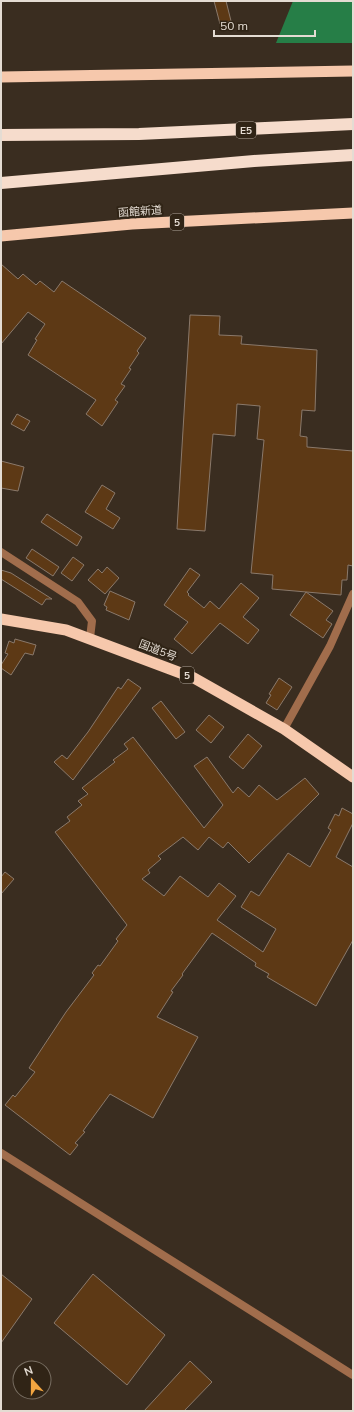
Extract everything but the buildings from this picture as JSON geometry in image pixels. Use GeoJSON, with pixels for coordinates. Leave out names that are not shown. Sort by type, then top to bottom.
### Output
{"type":"FeatureCollection","features":[{"type":"Feature","properties":{"kind":"highway"},"geometry":{"type":"LineString","coordinates":[[1,77],[353,71]]}},
{"type":"Feature","properties":{"kind":"highway","name":"E5"},"geometry":{"type":"LineString","coordinates":[[1,136],[139,134],[353,124]]}},
{"type":"Feature","properties":{"kind":"highway"},"geometry":{"type":"LineString","coordinates":[[1,183],[254,161],[353,155]]}},
{"type":"Feature","properties":{"kind":"highway","name":"函館新道"},"geometry":{"type":"LineString","coordinates":[[1,236],[132,224],[353,213]]}},
{"type":"Feature","properties":{"kind":"highway","name":"国道5号"},"geometry":{"type":"LineString","coordinates":[[1,619],[66,630],[194,678],[284,729],[353,777]]}},
{"type":"Feature","properties":{"kind":"street"},"geometry":{"type":"LineString","coordinates":[[1,552],[78,602],[92,621],[90,638]]}},
{"type":"Feature","properties":{"kind":"street"},"geometry":{"type":"LineString","coordinates":[[284,729],[330,646],[353,594]]}},
{"type":"Feature","properties":{"kind":"street"},"geometry":{"type":"LineString","coordinates":[[1,1152],[353,1376]]}},
{"type":"Feature","properties":{"kind":"green space"},"geometry":{"type":"Polygon","coordinates":[[[293,1],[353,1],[353,43],[276,43],[293,1]]]}}]}
